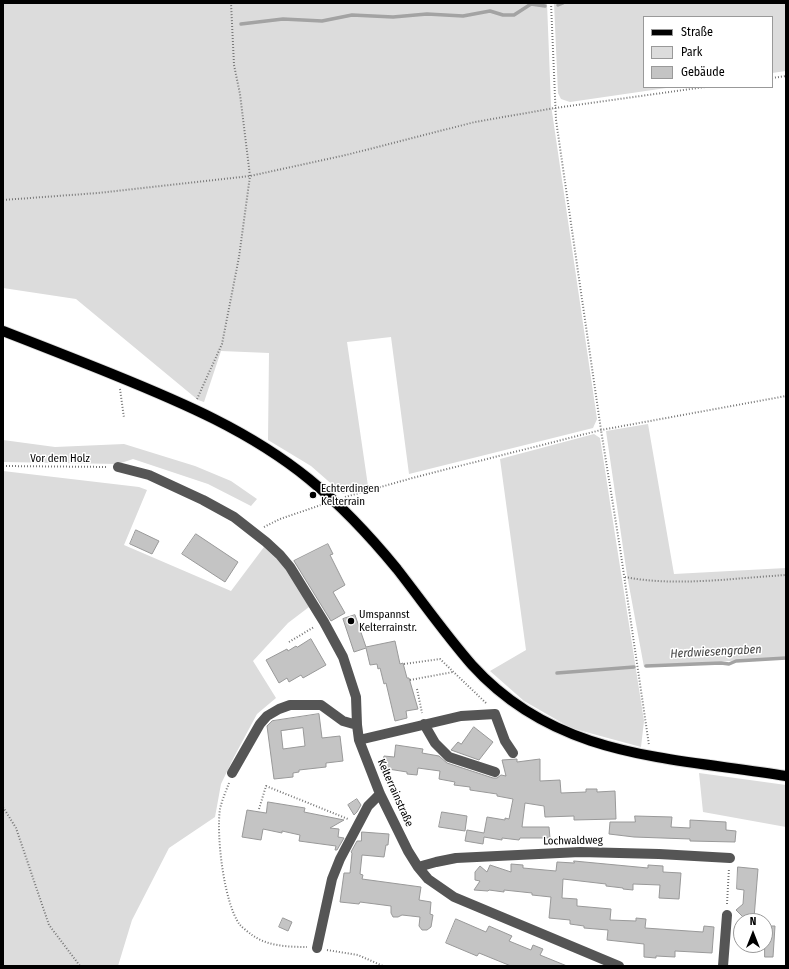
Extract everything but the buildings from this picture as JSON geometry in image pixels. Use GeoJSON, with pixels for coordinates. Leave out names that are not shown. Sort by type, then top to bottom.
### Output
{"type":"FeatureCollection","features":[{"type":"Feature","properties":{"kind":"main road"},"geometry":{"type":"LineString","coordinates":[[3,331],[193,407],[232,428],[273,453],[310,479],[348,513],[373,540],[469,661],[505,696],[527,711],[566,732],[599,744],[628,752],[786,776]]}},
{"type":"Feature","properties":{"kind":"street","name":"Kelterrainstraße"},"geometry":{"type":"LineString","coordinates":[[118,467],[149,475],[203,500],[234,517],[254,531],[280,555],[290,567],[324,622],[343,657],[356,697],[359,740],[380,794],[408,851],[428,879],[454,897],[619,966]]}},
{"type":"Feature","properties":{"kind":"street"},"geometry":{"type":"LineString","coordinates":[[232,773],[267,716],[279,709],[290,705],[321,705],[343,721],[357,725]]}},
{"type":"Feature","properties":{"kind":"street"},"geometry":{"type":"LineString","coordinates":[[359,740],[461,716],[496,716],[505,741],[513,753]]}},
{"type":"Feature","properties":{"kind":"street"},"geometry":{"type":"LineString","coordinates":[[424,724],[435,743],[449,757],[495,772]]}},
{"type":"Feature","properties":{"kind":"street"},"geometry":{"type":"LineString","coordinates":[[317,948],[332,879],[340,859],[368,806],[380,794]]}},
{"type":"Feature","properties":{"kind":"street","name":"Lochwaldweg"},"geometry":{"type":"LineString","coordinates":[[418,867],[456,858],[580,852],[730,858]]}},
{"type":"Feature","properties":{"kind":"street"},"geometry":{"type":"LineString","coordinates":[[723,966],[727,915]]}},
{"type":"Feature","properties":{"kind":"path"},"geometry":{"type":"LineString","coordinates":[[193,407],[222,344],[239,257],[250,176],[240,94],[234,65],[231,3]]}},
{"type":"Feature","properties":{"kind":"path"},"geometry":{"type":"LineString","coordinates":[[551,3],[555,108],[600,430],[625,577],[650,756]]}},
{"type":"Feature","properties":{"kind":"path"},"geometry":{"type":"LineString","coordinates":[[773,78],[786,76]]}},
{"type":"Feature","properties":{"kind":"path"},"geometry":{"type":"LineString","coordinates":[[3,200],[98,193],[250,176],[346,155],[475,122],[555,108],[698,88]]}},
{"type":"Feature","properties":{"kind":"path"},"geometry":{"type":"LineString","coordinates":[[122,378],[120,393],[124,418]]}},
{"type":"Feature","properties":{"kind":"path"},"geometry":{"type":"LineString","coordinates":[[254,531],[280,519],[334,501],[416,477],[600,430],[786,396]]}},
{"type":"Feature","properties":{"kind":"path","name":"Vor dem Holz"},"geometry":{"type":"LineString","coordinates":[[3,466],[118,467]]}},
{"type":"Feature","properties":{"kind":"path"},"geometry":{"type":"LineString","coordinates":[[625,577],[644,581],[696,580],[786,574]]}},
{"type":"Feature","properties":{"kind":"path"},"geometry":{"type":"LineString","coordinates":[[289,642],[309,630]]}},
{"type":"Feature","properties":{"kind":"path"},"geometry":{"type":"LineString","coordinates":[[404,664],[440,659],[488,704],[496,716]]}},
{"type":"Feature","properties":{"kind":"path"},"geometry":{"type":"LineString","coordinates":[[410,680],[454,672]]}},
{"type":"Feature","properties":{"kind":"path"},"geometry":{"type":"LineString","coordinates":[[417,689],[424,724]]}},
{"type":"Feature","properties":{"kind":"path"},"geometry":{"type":"LineString","coordinates":[[232,773],[220,808],[219,829],[224,882],[232,909],[240,925],[252,935],[264,942],[287,946],[317,948],[358,955],[383,966]]}},
{"type":"Feature","properties":{"kind":"path"},"geometry":{"type":"LineString","coordinates":[[259,808],[266,786],[359,824]]}},
{"type":"Feature","properties":{"kind":"path"},"geometry":{"type":"LineString","coordinates":[[3,807],[16,828],[49,925],[80,966]]}},
{"type":"Feature","properties":{"kind":"path"},"geometry":{"type":"LineString","coordinates":[[727,915],[729,870]]}},
{"type":"Feature","properties":{"kind":"green space"},"geometry":{"type":"Polygon","coordinates":[[[3,3],[547,3],[551,105],[597,419],[593,428],[409,474],[391,337],[347,342],[368,486],[343,494],[311,466],[268,440],[269,353],[221,351],[204,402],[198,400],[76,299],[3,288],[3,3]]]}},
{"type":"Feature","properties":{"kind":"green space"},"geometry":{"type":"Polygon","coordinates":[[[554,3],[786,3],[786,71],[773,73],[773,16],[643,16],[643,88],[666,88],[570,102],[561,99],[558,93],[554,3]]]}},
{"type":"Feature","properties":{"kind":"green space"},"geometry":{"type":"Polygon","coordinates":[[[648,424],[674,574],[786,568],[786,657],[644,667],[627,575],[606,431],[648,424]]]}},
{"type":"Feature","properties":{"kind":"green space"},"geometry":{"type":"Polygon","coordinates":[[[594,434],[600,438],[644,721],[641,747],[571,728],[524,701],[490,671],[526,650],[500,459],[594,434]]]}},
{"type":"Feature","properties":{"kind":"green space"},"geometry":{"type":"Polygon","coordinates":[[[3,440],[55,447],[124,444],[195,466],[231,481],[257,499],[251,506],[208,484],[133,459],[118,464],[3,462],[3,440]]]}},
{"type":"Feature","properties":{"kind":"green space"},"geometry":{"type":"Polygon","coordinates":[[[3,471],[139,487],[147,490],[124,545],[231,591],[264,547],[286,568],[309,607],[288,623],[253,661],[276,698],[257,714],[234,757],[221,784],[215,817],[169,848],[132,920],[118,966],[3,966],[3,471]]]}},
{"type":"Feature","properties":{"kind":"green space"},"geometry":{"type":"Polygon","coordinates":[[[699,773],[786,785],[786,827],[703,812],[699,773]]]}},
{"type":"Feature","properties":{"kind":"waterway"},"geometry":{"type":"LineString","coordinates":[[558,5],[563,3]]}},
{"type":"Feature","properties":{"kind":"waterway"},"geometry":{"type":"LineString","coordinates":[[241,24],[283,19],[322,21],[352,15],[393,17],[427,14],[463,16],[490,11],[503,15],[514,15],[531,4],[545,6]]}},
{"type":"Feature","properties":{"kind":"waterway","name":"Herdwiesengraben"},"geometry":{"type":"LineString","coordinates":[[646,666],[729,664],[736,661],[786,658]]}},
{"type":"Feature","properties":{"kind":"waterway","name":"Herdwiesengraben"},"geometry":{"type":"LineString","coordinates":[[557,673],[634,667]]}},
{"type":"Feature","properties":{"kind":"place","name":"Echterdingen Kelterrain"},"geometry":{"type":"Point","coordinates":[313,495]}},
{"type":"Feature","properties":{"kind":"place","name":"Umspannst Kelterrainstr."},"geometry":{"type":"Point","coordinates":[351,621]}}]}
